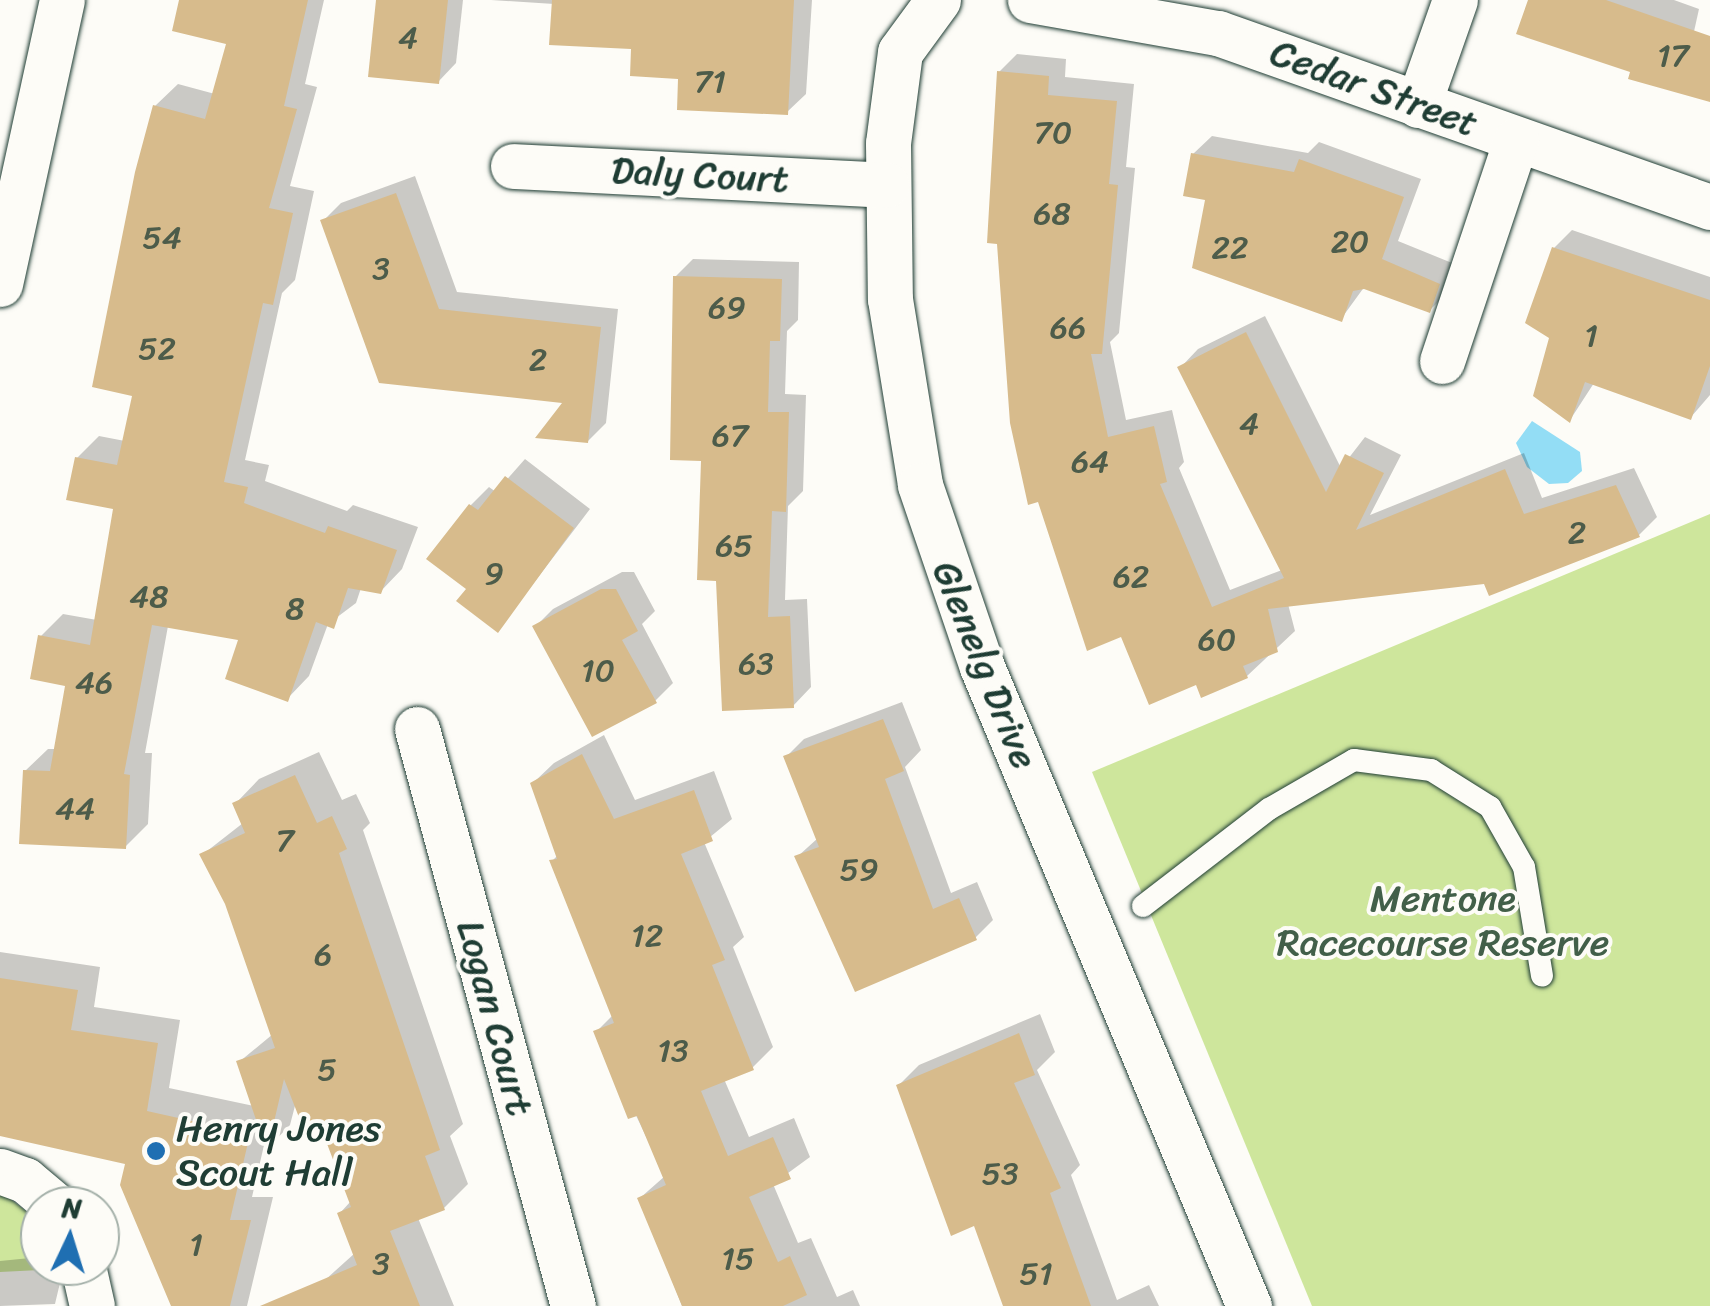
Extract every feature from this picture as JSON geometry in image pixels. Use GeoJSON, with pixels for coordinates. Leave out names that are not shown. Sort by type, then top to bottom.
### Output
{"type":"FeatureCollection","features":[{"type":"Feature","properties":{"kind":"street"},"geometry":{"type":"LineString","coordinates":[[36,0],[51,56]]}},
{"type":"Feature","properties":{"kind":"street"},"geometry":{"type":"LineString","coordinates":[[0,284],[62,0]]}},
{"type":"Feature","properties":{"kind":"street","name":"Glenelg Drive"},"geometry":{"type":"LineString","coordinates":[[938,0],[900,52],[887,185],[890,299],[907,418],[938,546],[1249,1306]]}},
{"type":"Feature","properties":{"kind":"street","name":"Cedar Street"},"geometry":{"type":"LineString","coordinates":[[1030,0],[1218,33],[1710,206]]}},
{"type":"Feature","properties":{"kind":"street"},"geometry":{"type":"LineString","coordinates":[[1418,104],[1455,0]]}},
{"type":"Feature","properties":{"kind":"street"},"geometry":{"type":"LineString","coordinates":[[1442,361],[1516,140]]}},
{"type":"Feature","properties":{"kind":"street","name":"Daly Court"},"geometry":{"type":"LineString","coordinates":[[513,166],[887,185]]}},
{"type":"Feature","properties":{"kind":"street","name":"Logan Court"},"geometry":{"type":"LineString","coordinates":[[418,729],[573,1306]]}},
{"type":"Feature","properties":{"kind":"street"},"geometry":{"type":"LineString","coordinates":[[0,1171],[32,1186]]}},
{"type":"Feature","properties":{"kind":"lane"},"geometry":{"type":"LineString","coordinates":[[1142,906],[1269,809],[1354,760],[1430,770],[1490,807],[1524,868],[1542,976]]}},
{"type":"Feature","properties":{"kind":"green space","name":"Mentone Racecourse Reserve"},"geometry":{"type":"Polygon","coordinates":[[[1710,514],[1710,1306],[1312,1306],[1092,772],[1710,514]]]}},
{"type":"Feature","properties":{"kind":"green space"},"geometry":{"type":"Polygon","coordinates":[[[0,1191],[20,1206],[20,1271],[0,1272],[0,1191]]]}},
{"type":"Feature","properties":{"kind":"water"},"geometry":{"type":"Polygon","coordinates":[[[1532,421],[1580,452],[1582,471],[1568,483],[1549,484],[1527,467],[1516,443],[1532,421]]]}},
{"type":"Feature","properties":{"kind":"building"},"geometry":{"type":"Polygon","coordinates":[[[179,0],[308,0],[284,106],[297,109],[269,208],[293,213],[273,305],[263,303],[224,482],[248,487],[244,503],[325,533],[328,526],[397,550],[381,594],[348,588],[334,629],[316,622],[288,702],[225,679],[238,640],[152,625],[124,774],[130,775],[126,849],[19,844],[23,770],[50,771],[65,686],[30,679],[38,635],[90,645],[113,509],[66,500],[75,457],[117,465],[132,396],[92,387],[135,172],[153,105],[205,119],[226,44],[172,31],[179,0]]]}},
{"type":"Feature","properties":{"kind":"building"},"geometry":{"type":"Polygon","coordinates":[[[376,0],[448,0],[439,84],[368,77],[376,0]]]}},
{"type":"Feature","properties":{"kind":"building"},"geometry":{"type":"Polygon","coordinates":[[[552,0],[794,0],[788,115],[677,110],[678,79],[630,76],[631,49],[549,45],[552,0]]]}},
{"type":"Feature","properties":{"kind":"building"},"geometry":{"type":"Polygon","coordinates":[[[1528,0],[1606,0],[1710,36],[1710,102],[1628,79],[1630,72],[1516,34],[1528,0]]]}},
{"type":"Feature","properties":{"kind":"building"},"geometry":{"type":"Polygon","coordinates":[[[997,71],[1049,76],[1048,95],[1117,101],[1109,184],[1118,185],[1102,354],[1091,354],[1108,437],[1154,426],[1167,482],[1160,484],[1212,607],[1284,578],[1177,367],[1246,332],[1326,492],[1345,454],[1384,473],[1356,530],[1505,469],[1524,514],[1616,485],[1640,537],[1489,596],[1484,584],[1268,609],[1278,652],[1243,666],[1248,678],[1201,698],[1196,685],[1149,705],[1121,637],[1087,651],[1038,502],[1028,505],[1010,423],[997,244],[987,243],[997,71]]]}},
{"type":"Feature","properties":{"kind":"building"},"geometry":{"type":"Polygon","coordinates":[[[1191,153],[1294,172],[1299,159],[1404,197],[1382,259],[1440,284],[1430,313],[1364,289],[1353,291],[1342,322],[1192,268],[1205,200],[1183,196],[1191,153]]]}},
{"type":"Feature","properties":{"kind":"building"},"geometry":{"type":"Polygon","coordinates":[[[396,193],[439,309],[601,327],[588,443],[535,438],[562,403],[379,383],[320,220],[396,193]]]}},
{"type":"Feature","properties":{"kind":"building"},"geometry":{"type":"Polygon","coordinates":[[[1552,247],[1710,300],[1710,366],[1691,420],[1585,382],[1570,423],[1533,396],[1549,338],[1525,323],[1552,247]]]}},
{"type":"Feature","properties":{"kind":"building"},"geometry":{"type":"Polygon","coordinates":[[[673,276],[782,279],[780,341],[770,341],[768,412],[789,412],[786,512],[772,511],[768,617],[790,616],[794,708],[722,711],[716,581],[697,580],[701,461],[670,460],[673,276]]]}},
{"type":"Feature","properties":{"kind":"building"},"geometry":{"type":"Polygon","coordinates":[[[505,476],[574,528],[498,633],[456,601],[466,589],[426,559],[469,504],[478,510],[505,476]]]}},
{"type":"Feature","properties":{"kind":"building"},"geometry":{"type":"Polygon","coordinates":[[[601,589],[616,589],[638,631],[622,640],[657,703],[592,737],[532,626],[601,589]]]}},
{"type":"Feature","properties":{"kind":"building"},"geometry":{"type":"Polygon","coordinates":[[[883,719],[904,771],[885,779],[933,909],[959,898],[977,940],[855,992],[794,856],[819,847],[783,756],[883,719]]]}},
{"type":"Feature","properties":{"kind":"building"},"geometry":{"type":"Polygon","coordinates":[[[582,754],[614,819],[694,790],[713,841],[681,854],[725,960],[712,965],[754,1070],[701,1091],[728,1156],[773,1137],[791,1179],[749,1197],[778,1262],[790,1256],[807,1295],[783,1306],[682,1306],[637,1198],[666,1185],[637,1116],[628,1119],[593,1031],[614,1023],[549,860],[557,859],[530,783],[582,754]]]}},
{"type":"Feature","properties":{"kind":"building"},"geometry":{"type":"Polygon","coordinates":[[[295,775],[317,823],[332,816],[347,849],[339,853],[440,1150],[425,1156],[445,1210],[390,1231],[420,1306],[260,1306],[357,1265],[337,1213],[351,1207],[318,1120],[302,1125],[284,1079],[267,1152],[236,1061],[275,1048],[225,904],[199,854],[245,833],[232,803],[295,775]]]}},
{"type":"Feature","properties":{"kind":"building"},"geometry":{"type":"Polygon","coordinates":[[[0,978],[78,990],[71,1030],[158,1043],[147,1111],[250,1134],[230,1220],[251,1220],[230,1306],[171,1306],[120,1185],[125,1164],[0,1136],[0,978]]]}},
{"type":"Feature","properties":{"kind":"building"},"geometry":{"type":"Polygon","coordinates":[[[1019,1033],[1035,1075],[1014,1083],[1061,1188],[1050,1193],[1091,1306],[1003,1306],[974,1226],[951,1236],[896,1085],[1019,1033]]]}},
{"type":"Feature","properties":{"kind":"place","name":"Henry Jones Scout Hall"},"geometry":{"type":"Point","coordinates":[156,1151]}}]}
